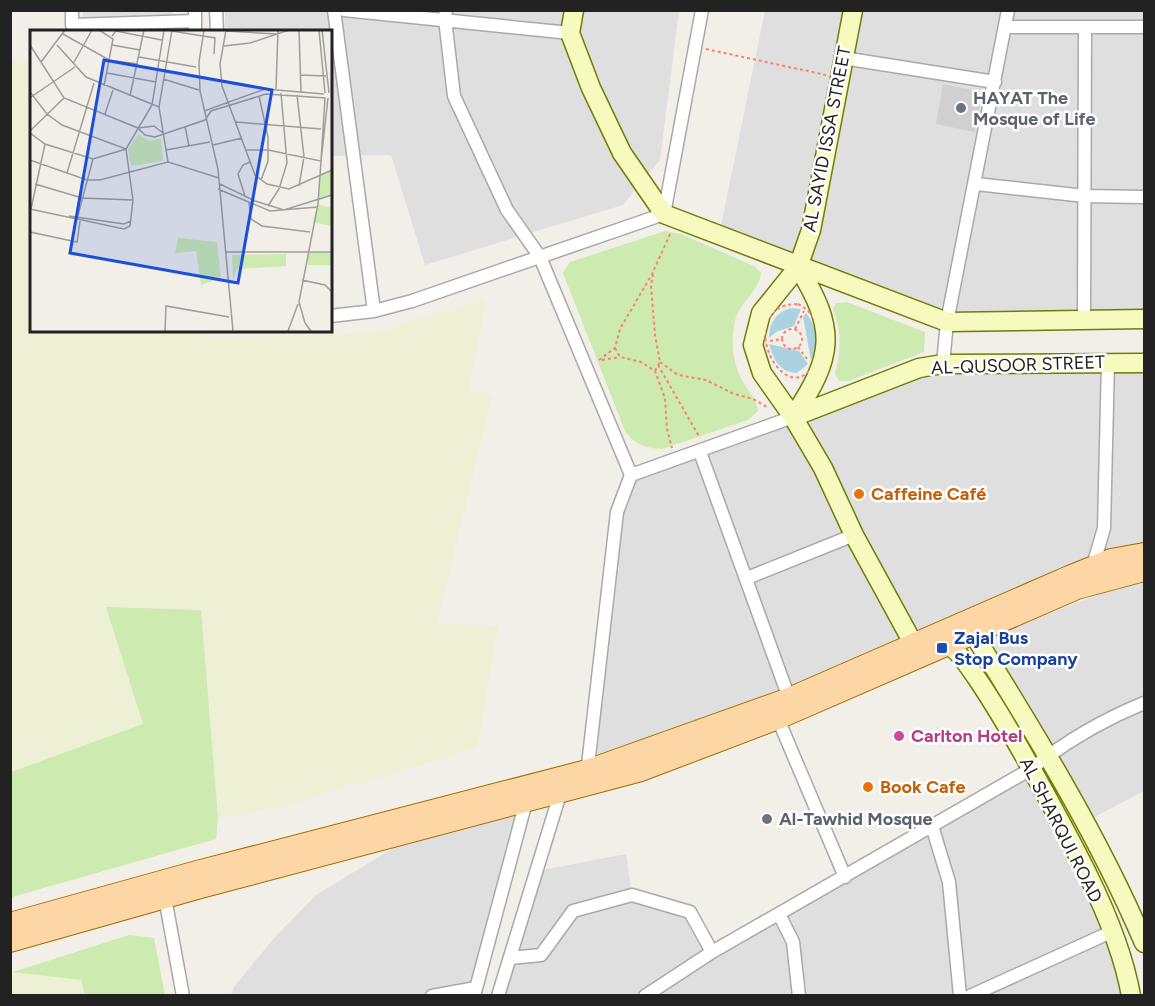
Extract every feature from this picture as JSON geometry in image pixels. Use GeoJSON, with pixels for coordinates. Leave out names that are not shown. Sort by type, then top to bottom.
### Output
{"type":"FeatureCollection","features":[{"type":"Feature","properties":{"kind":"main road"},"geometry":{"type":"LineString","coordinates":[[587,778],[641,771],[778,719],[1095,566],[1144,552]]}},
{"type":"Feature","properties":{"kind":"main road"},"geometry":{"type":"LineString","coordinates":[[10,923],[197,871],[559,787],[789,698],[913,643],[974,635],[1077,589],[1144,571]]}},
{"type":"Feature","properties":{"kind":"main road"},"geometry":{"type":"LineString","coordinates":[[10,942],[527,795]]}},
{"type":"Feature","properties":{"kind":"street"},"geometry":{"type":"LineString","coordinates":[[72,10],[72,25],[195,21]]}},
{"type":"Feature","properties":{"kind":"street"},"geometry":{"type":"LineString","coordinates":[[216,10],[217,30]]}},
{"type":"Feature","properties":{"kind":"street"},"geometry":{"type":"LineString","coordinates":[[334,10],[374,311]]}},
{"type":"Feature","properties":{"kind":"street"},"geometry":{"type":"LineString","coordinates":[[344,10],[446,15],[570,33]]}},
{"type":"Feature","properties":{"kind":"street"},"geometry":{"type":"LineString","coordinates":[[574,10],[570,33],[591,88],[622,153],[668,222]]}},
{"type":"Feature","properties":{"kind":"street"},"geometry":{"type":"LineString","coordinates":[[668,222],[702,10]]}},
{"type":"Feature","properties":{"kind":"street","name":"AL SAYID ISSA STREET"},"geometry":{"type":"LineString","coordinates":[[853,10],[811,230],[798,267],[761,314],[753,345],[762,373],[793,417],[823,468],[854,535],[913,643]]}},
{"type":"Feature","properties":{"kind":"street"},"geometry":{"type":"LineString","coordinates":[[943,364],[947,322],[976,184],[1008,10]]}},
{"type":"Feature","properties":{"kind":"street"},"geometry":{"type":"LineString","coordinates":[[446,15],[454,96],[507,210],[540,257],[631,475],[617,512],[587,778]]}},
{"type":"Feature","properties":{"kind":"street"},"geometry":{"type":"LineString","coordinates":[[1005,27],[1144,27]]}},
{"type":"Feature","properties":{"kind":"street"},"geometry":{"type":"LineString","coordinates":[[1084,319],[1085,27]]}},
{"type":"Feature","properties":{"kind":"street"},"geometry":{"type":"LineString","coordinates":[[843,58],[995,82]]}},
{"type":"Feature","properties":{"kind":"street"},"geometry":{"type":"LineString","coordinates":[[976,184],[1085,196],[1144,197]]}},
{"type":"Feature","properties":{"kind":"street"},"geometry":{"type":"LineString","coordinates":[[332,316],[374,311],[412,301],[540,257],[668,222],[947,322],[1144,319]]}},
{"type":"Feature","properties":{"kind":"street"},"geometry":{"type":"LineString","coordinates":[[631,475],[701,446],[793,417],[814,386],[826,356],[818,299],[798,267]]}},
{"type":"Feature","properties":{"kind":"street"},"geometry":{"type":"LineString","coordinates":[[1077,589],[1095,566],[1104,528],[1108,362]]}},
{"type":"Feature","properties":{"kind":"street","name":"AL-QUSOOR STREET"},"geometry":{"type":"LineString","coordinates":[[793,417],[919,368],[943,364],[1144,363]]}},
{"type":"Feature","properties":{"kind":"street"},"geometry":{"type":"LineString","coordinates":[[701,446],[789,698]]}},
{"type":"Feature","properties":{"kind":"street"},"geometry":{"type":"LineString","coordinates":[[747,578],[854,535]]}},
{"type":"Feature","properties":{"kind":"street"},"geometry":{"type":"LineString","coordinates":[[974,635],[1049,755],[1118,882],[1144,943]]}},
{"type":"Feature","properties":{"kind":"street","name":"AL SHARQUI ROAD"},"geometry":{"type":"LineString","coordinates":[[951,637],[1031,769],[1088,875],[1128,975],[1131,996]]}},
{"type":"Feature","properties":{"kind":"street"},"geometry":{"type":"LineString","coordinates":[[645,996],[712,952],[1031,769],[1049,755],[1144,703]]}},
{"type":"Feature","properties":{"kind":"street"},"geometry":{"type":"LineString","coordinates":[[778,719],[845,877]]}},
{"type":"Feature","properties":{"kind":"street"},"geometry":{"type":"LineString","coordinates":[[498,996],[559,787]]}},
{"type":"Feature","properties":{"kind":"street"},"geometry":{"type":"LineString","coordinates":[[432,996],[475,992],[527,795]]}},
{"type":"Feature","properties":{"kind":"street"},"geometry":{"type":"LineString","coordinates":[[932,826],[949,882],[960,996]]}},
{"type":"Feature","properties":{"kind":"street"},"geometry":{"type":"LineString","coordinates":[[510,958],[541,955],[573,911],[632,895],[690,912],[712,952]]}},
{"type":"Feature","properties":{"kind":"street"},"geometry":{"type":"LineString","coordinates":[[165,898],[183,996]]}},
{"type":"Feature","properties":{"kind":"street"},"geometry":{"type":"LineString","coordinates":[[779,914],[793,942],[799,996]]}},
{"type":"Feature","properties":{"kind":"street"},"geometry":{"type":"LineString","coordinates":[[970,996],[1111,932]]}},
{"type":"Feature","properties":{"kind":"path"},"geometry":{"type":"LineString","coordinates":[[697,47],[839,78]]}},
{"type":"Feature","properties":{"kind":"path"},"geometry":{"type":"LineString","coordinates":[[668,222],[652,274],[651,286],[659,363],[701,446]]}},
{"type":"Feature","properties":{"kind":"path"},"geometry":{"type":"LineString","coordinates":[[652,274],[620,329],[615,348],[599,360],[620,357],[641,362],[655,371],[664,391],[668,416],[666,429],[672,449]]}},
{"type":"Feature","properties":{"kind":"path"},"geometry":{"type":"LineString","coordinates":[[798,304],[805,308],[814,317],[821,339],[812,367],[800,376],[783,374],[769,356],[766,342],[769,322],[775,313],[788,305],[798,304]]}},
{"type":"Feature","properties":{"kind":"path"},"geometry":{"type":"LineString","coordinates":[[795,329],[805,308]]}},
{"type":"Feature","properties":{"kind":"path"},"geometry":{"type":"LineString","coordinates":[[782,339],[785,331],[795,329]]}},
{"type":"Feature","properties":{"kind":"path"},"geometry":{"type":"LineString","coordinates":[[795,329],[802,336],[798,347]]}},
{"type":"Feature","properties":{"kind":"path"},"geometry":{"type":"LineString","coordinates":[[766,342],[782,339]]}},
{"type":"Feature","properties":{"kind":"path"},"geometry":{"type":"LineString","coordinates":[[782,339],[789,349],[798,347]]}},
{"type":"Feature","properties":{"kind":"path"},"geometry":{"type":"LineString","coordinates":[[798,347],[812,367]]}},
{"type":"Feature","properties":{"kind":"path"},"geometry":{"type":"LineString","coordinates":[[615,348],[620,357]]}},
{"type":"Feature","properties":{"kind":"path"},"geometry":{"type":"LineString","coordinates":[[655,371],[659,363]]}},
{"type":"Feature","properties":{"kind":"path"},"geometry":{"type":"LineString","coordinates":[[659,363],[678,375],[706,380],[767,407]]}},
{"type":"Feature","properties":{"kind":"shaded area"},"geometry":{"type":"Polygon","coordinates":[[[83,11],[173,11],[172,28],[83,28],[83,11]]]}},
{"type":"Feature","properties":{"kind":"shaded area"},"geometry":{"type":"Polygon","coordinates":[[[225,11],[679,11],[660,160],[623,205],[425,265],[391,155],[332,156],[332,30],[225,30],[225,11]]]}},
{"type":"Feature","properties":{"kind":"shaded area"},"geometry":{"type":"Polygon","coordinates":[[[765,11],[1144,11],[1144,317],[947,322],[719,235],[765,11]]]}},
{"type":"Feature","properties":{"kind":"shaded area"},"geometry":{"type":"Polygon","coordinates":[[[943,84],[982,92],[975,132],[936,124],[943,84]]]}},
{"type":"Feature","properties":{"kind":"shaded area"},"geometry":{"type":"Polygon","coordinates":[[[1144,357],[1144,553],[587,770],[617,512],[631,475],[919,368],[1144,357]]]}},
{"type":"Feature","properties":{"kind":"shaded area"},"geometry":{"type":"Polygon","coordinates":[[[1144,577],[1144,791],[1085,822],[983,639],[1144,577]]]}},
{"type":"Feature","properties":{"kind":"shaded area"},"geometry":{"type":"Polygon","coordinates":[[[1031,769],[1088,875],[1131,996],[498,996],[537,871],[626,854],[632,895],[691,914],[712,952],[1031,769]]]}},
{"type":"Feature","properties":{"kind":"shaded area"},"geometry":{"type":"Polygon","coordinates":[[[528,803],[474,995],[231,996],[233,988],[275,937],[316,895],[423,830],[528,803]]]}},
{"type":"Feature","properties":{"kind":"green space"},"geometry":{"type":"Polygon","coordinates":[[[10,61],[30,62],[30,332],[186,332],[221,338],[377,332],[486,299],[469,390],[492,397],[437,623],[498,627],[478,748],[273,809],[218,818],[201,611],[107,607],[143,725],[11,772],[10,61]]]}},
{"type":"Feature","properties":{"kind":"green space"},"geometry":{"type":"Polygon","coordinates":[[[665,231],[681,234],[754,266],[761,273],[757,286],[737,314],[733,338],[738,371],[758,411],[748,420],[662,449],[641,445],[625,431],[563,273],[570,262],[665,231]]]}},
{"type":"Feature","properties":{"kind":"green space"},"geometry":{"type":"Polygon","coordinates":[[[847,302],[925,332],[924,352],[849,381],[839,381],[835,374],[839,333],[833,309],[836,303],[847,302]]]}},
{"type":"Feature","properties":{"kind":"green space"},"geometry":{"type":"Polygon","coordinates":[[[106,607],[201,610],[218,818],[216,839],[12,897],[11,772],[143,724],[106,607]]]}},
{"type":"Feature","properties":{"kind":"green space"},"geometry":{"type":"Polygon","coordinates":[[[129,935],[154,938],[165,995],[85,995],[81,980],[13,972],[129,935]]]}},
{"type":"Feature","properties":{"kind":"green space"},"geometry":{"type":"Polygon","coordinates":[[[11,973],[82,980],[85,995],[11,996],[11,973]]]}},
{"type":"Feature","properties":{"kind":"water"},"geometry":{"type":"Polygon","coordinates":[[[793,308],[801,309],[794,326],[776,332],[769,338],[770,327],[778,314],[793,308]]]}},
{"type":"Feature","properties":{"kind":"water"},"geometry":{"type":"Polygon","coordinates":[[[806,313],[813,324],[816,335],[811,360],[803,317],[806,313]]]}},
{"type":"Feature","properties":{"kind":"water"},"geometry":{"type":"Polygon","coordinates":[[[769,344],[799,351],[808,364],[797,373],[785,370],[775,360],[769,344]]]}},
{"type":"Feature","properties":{"kind":"place","name":"HAYAT The Mosque of Life"},"geometry":{"type":"Point","coordinates":[961,108]}},
{"type":"Feature","properties":{"kind":"place","name":"Caffeine Café"},"geometry":{"type":"Point","coordinates":[859,494]}},
{"type":"Feature","properties":{"kind":"place","name":"Zajal Bus Stop Company"},"geometry":{"type":"Point","coordinates":[942,648]}},
{"type":"Feature","properties":{"kind":"place","name":"Carlton Hotel"},"geometry":{"type":"Point","coordinates":[899,736]}},
{"type":"Feature","properties":{"kind":"place","name":"Book Cafe"},"geometry":{"type":"Point","coordinates":[868,787]}},
{"type":"Feature","properties":{"kind":"place","name":"Al-Tawhid Mosque"},"geometry":{"type":"Point","coordinates":[767,819]}}]}
